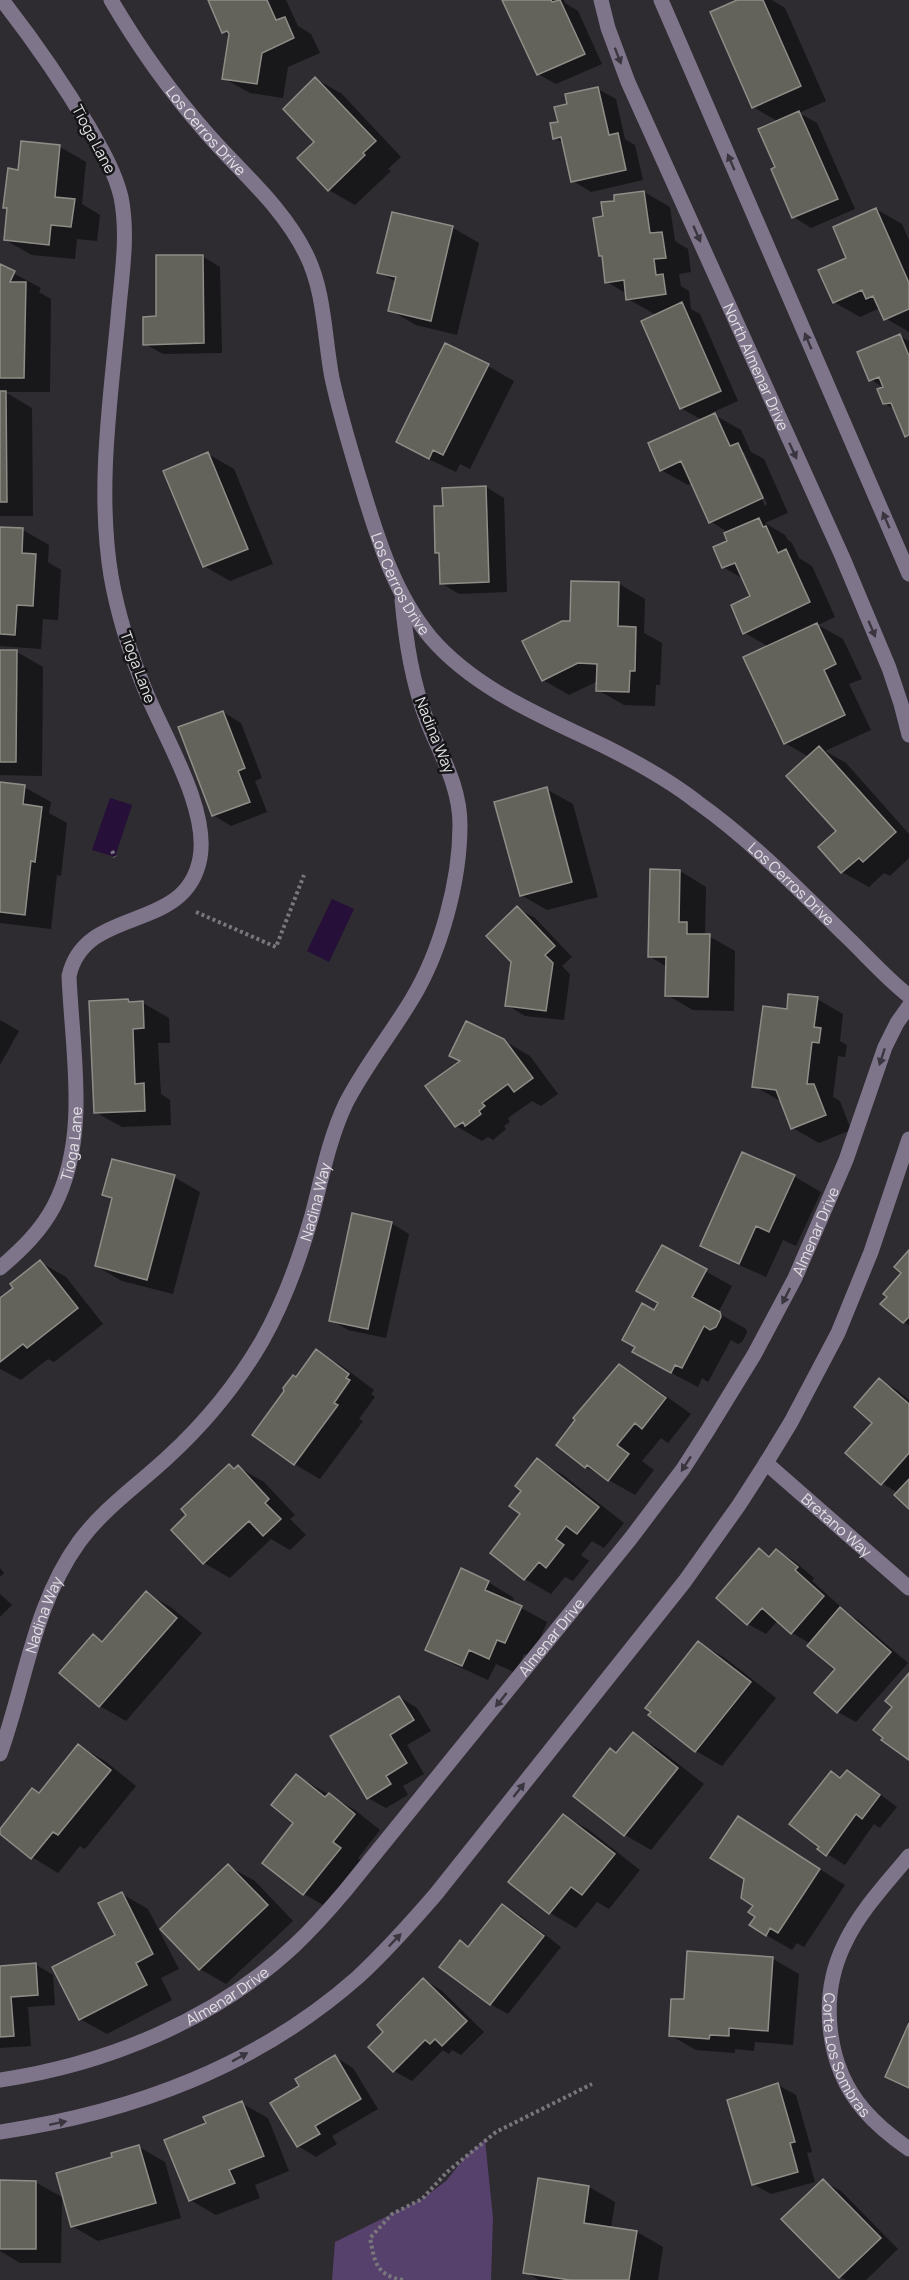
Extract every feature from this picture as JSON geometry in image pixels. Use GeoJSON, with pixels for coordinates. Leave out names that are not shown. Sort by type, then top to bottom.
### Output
{"type":"FeatureCollection","features":[{"type":"Feature","properties":{"kind":"street","name":"Tioga Lane"},"geometry":{"type":"LineString","coordinates":[[0,1268],[35,1235],[45,1221],[57,1199],[70,1162],[75,1112],[69,976],[71,965],[84,947],[104,932],[174,903],[194,877],[200,860],[202,843],[195,805],[146,692],[126,638],[111,577],[104,506],[105,456],[124,244],[121,197],[106,155],[74,102],[36,44],[2,0]]}},
{"type":"Feature","properties":{"kind":"street","name":"Los Cerros Drive"},"geometry":{"type":"LineString","coordinates":[[111,0],[158,72],[204,130],[276,207],[295,232],[308,258],[318,289],[332,374],[347,436],[378,538],[402,594],[432,639],[472,676],[520,705],[640,764],[720,819],[774,866],[909,996]]}},
{"type":"Feature","properties":{"kind":"street","name":"North Almenar Drive"},"geometry":{"type":"LineString","coordinates":[[601,0],[611,37],[628,82],[842,556],[889,668],[909,735]]}},
{"type":"Feature","properties":{"kind":"street"},"geometry":{"type":"LineString","coordinates":[[661,0],[909,574]]}},
{"type":"Feature","properties":{"kind":"street","name":"Nadina Way"},"geometry":{"type":"LineString","coordinates":[[0,1754],[36,1627],[65,1562],[98,1519],[165,1460],[199,1424],[232,1384],[262,1341],[294,1270],[339,1119],[362,1075],[415,994],[437,945],[446,918],[456,867],[460,825],[459,803],[451,772],[428,722],[418,692],[406,638],[402,594]]}},
{"type":"Feature","properties":{"kind":"street","name":"Almenar Drive"},"geometry":{"type":"LineString","coordinates":[[0,2080],[54,2069],[109,2054],[170,2029],[230,1994],[279,1959],[311,1929],[345,1891],[631,1538],[677,1478],[708,1430],[760,1345],[795,1278],[846,1160],[885,1047],[909,1006]]}},
{"type":"Feature","properties":{"kind":"street"},"geometry":{"type":"LineString","coordinates":[[0,2132],[102,2113],[141,2101],[197,2079],[284,2033],[334,1997],[409,1925],[678,1590],[739,1506],[797,1411],[838,1333],[872,1252],[909,1139]]}},
{"type":"Feature","properties":{"kind":"street","name":"Bretano Way"},"geometry":{"type":"LineString","coordinates":[[766,1463],[909,1588]]}},
{"type":"Feature","properties":{"kind":"street","name":"Corte Los Sombras"},"geometry":{"type":"LineString","coordinates":[[909,1856],[864,1912],[843,1946],[832,1982],[829,2021],[837,2059],[862,2109],[909,2149]]}},
{"type":"Feature","properties":{"kind":"path"},"geometry":{"type":"LineString","coordinates":[[112,850],[115,857]]}},
{"type":"Feature","properties":{"kind":"path"},"geometry":{"type":"LineString","coordinates":[[174,903],[276,947],[304,875]]}},
{"type":"Feature","properties":{"kind":"path"},"geometry":{"type":"LineString","coordinates":[[403,2280],[389,2277],[375,2262],[370,2238],[392,2214],[422,2199],[447,2172],[496,2132],[592,2084]]}},
{"type":"Feature","properties":{"kind":"shaded area"},"geometry":{"type":"Polygon","coordinates":[[[110,798],[132,805],[115,857],[92,850],[110,798]]]}},
{"type":"Feature","properties":{"kind":"shaded area"},"geometry":{"type":"Polygon","coordinates":[[[332,899],[354,909],[329,962],[307,951],[332,899]]]}},
{"type":"Feature","properties":{"kind":"shaded area"},"geometry":{"type":"Polygon","coordinates":[[[485,2140],[493,2218],[491,2280],[332,2280],[335,2242],[422,2199],[446,2181],[466,2156],[485,2140]]]}},
{"type":"Feature","properties":{"kind":"building"},"geometry":{"type":"Polygon","coordinates":[[[208,0],[267,0],[276,20],[285,17],[294,38],[262,53],[257,84],[222,79],[229,34],[227,31],[222,33],[208,0]]]}},
{"type":"Feature","properties":{"kind":"building"},"geometry":{"type":"Polygon","coordinates":[[[502,0],[551,0],[552,2],[560,0],[585,54],[537,75],[502,0]]]}},
{"type":"Feature","properties":{"kind":"building"},"geometry":{"type":"Polygon","coordinates":[[[737,0],[763,0],[801,86],[752,108],[710,12],[737,0]]]}},
{"type":"Feature","properties":{"kind":"building"},"geometry":{"type":"Polygon","coordinates":[[[315,77],[376,141],[328,191],[297,158],[314,142],[283,109],[315,77]]]}},
{"type":"Feature","properties":{"kind":"building"},"geometry":{"type":"Polygon","coordinates":[[[598,87],[609,135],[618,133],[626,170],[571,182],[561,137],[553,139],[550,123],[558,122],[554,107],[567,104],[565,94],[598,87]]]}},
{"type":"Feature","properties":{"kind":"building"},"geometry":{"type":"Polygon","coordinates":[[[799,111],[838,199],[792,218],[771,169],[775,167],[758,129],[799,111]]]}},
{"type":"Feature","properties":{"kind":"building"},"geometry":{"type":"Polygon","coordinates":[[[21,141],[60,145],[55,197],[75,199],[71,227],[51,225],[49,245],[4,240],[7,208],[3,208],[8,168],[18,170],[21,141]]]}},
{"type":"Feature","properties":{"kind":"building"},"geometry":{"type":"Polygon","coordinates":[[[644,191],[650,233],[662,232],[666,258],[654,259],[656,275],[663,274],[666,294],[626,300],[624,280],[605,283],[602,256],[599,256],[593,218],[603,216],[601,202],[614,201],[614,195],[644,191]]]}},
{"type":"Feature","properties":{"kind":"building"},"geometry":{"type":"Polygon","coordinates":[[[876,208],[909,283],[909,309],[884,320],[873,296],[866,299],[862,290],[833,303],[818,270],[846,258],[833,227],[876,208]]]}},
{"type":"Feature","properties":{"kind":"building"},"geometry":{"type":"Polygon","coordinates":[[[392,212],[453,226],[431,321],[388,311],[396,277],[377,273],[392,212]]]}},
{"type":"Feature","properties":{"kind":"building"},"geometry":{"type":"Polygon","coordinates":[[[156,255],[203,255],[204,343],[143,345],[143,317],[156,316],[156,255]]]}},
{"type":"Feature","properties":{"kind":"building"},"geometry":{"type":"Polygon","coordinates":[[[0,264],[15,271],[10,282],[26,282],[24,378],[0,378],[0,264]]]}},
{"type":"Feature","properties":{"kind":"building"},"geometry":{"type":"Polygon","coordinates":[[[682,302],[721,391],[680,409],[641,321],[682,302]]]}},
{"type":"Feature","properties":{"kind":"building"},"geometry":{"type":"Polygon","coordinates":[[[900,334],[909,356],[909,435],[905,437],[891,403],[883,404],[877,389],[883,387],[879,377],[869,381],[857,352],[900,334]]]}},
{"type":"Feature","properties":{"kind":"building"},"geometry":{"type":"Polygon","coordinates":[[[445,343],[489,364],[443,455],[433,450],[429,459],[396,442],[445,343]]]}},
{"type":"Feature","properties":{"kind":"building"},"geometry":{"type":"Polygon","coordinates":[[[0,391],[6,391],[7,502],[0,502],[0,391]]]}},
{"type":"Feature","properties":{"kind":"building"},"geometry":{"type":"Polygon","coordinates":[[[715,413],[730,446],[738,443],[763,498],[709,523],[681,461],[660,471],[648,443],[715,413]]]}},
{"type":"Feature","properties":{"kind":"building"},"geometry":{"type":"Polygon","coordinates":[[[208,452],[248,549],[203,567],[163,471],[208,452]]]}},
{"type":"Feature","properties":{"kind":"building"},"geometry":{"type":"Polygon","coordinates":[[[486,486],[489,582],[440,584],[439,553],[435,553],[434,506],[443,506],[442,488],[486,486]]]}},
{"type":"Feature","properties":{"kind":"building"},"geometry":{"type":"Polygon","coordinates":[[[759,518],[763,527],[766,526],[778,553],[786,549],[810,602],[743,634],[731,605],[750,596],[735,563],[722,568],[713,547],[727,541],[724,533],[759,518]]]}},
{"type":"Feature","properties":{"kind":"building"},"geometry":{"type":"Polygon","coordinates":[[[0,527],[23,528],[22,553],[36,554],[33,606],[17,605],[15,635],[0,634],[0,527]]]}},
{"type":"Feature","properties":{"kind":"building"},"geometry":{"type":"Polygon","coordinates":[[[571,581],[619,582],[618,626],[636,627],[635,671],[630,671],[629,692],[596,691],[597,664],[578,663],[542,681],[522,641],[562,621],[570,621],[571,581]]]}},
{"type":"Feature","properties":{"kind":"building"},"geometry":{"type":"Polygon","coordinates":[[[817,623],[836,664],[824,670],[845,715],[784,744],[743,657],[817,623]]]}},
{"type":"Feature","properties":{"kind":"building"},"geometry":{"type":"Polygon","coordinates":[[[0,650],[17,650],[16,762],[0,762],[0,650]]]}},
{"type":"Feature","properties":{"kind":"building"},"geometry":{"type":"Polygon","coordinates":[[[223,711],[245,768],[238,771],[250,802],[212,816],[178,727],[223,711]]]}},
{"type":"Feature","properties":{"kind":"building"},"geometry":{"type":"Polygon","coordinates":[[[819,746],[896,832],[863,862],[859,858],[841,873],[818,847],[836,831],[786,776],[819,746]]]}},
{"type":"Feature","properties":{"kind":"building"},"geometry":{"type":"Polygon","coordinates":[[[0,782],[25,785],[23,804],[42,807],[35,862],[31,861],[25,915],[0,912],[0,782]]]}},
{"type":"Feature","properties":{"kind":"building"},"geometry":{"type":"Polygon","coordinates":[[[547,787],[572,882],[520,896],[494,802],[547,787]]]}},
{"type":"Feature","properties":{"kind":"building"},"geometry":{"type":"Polygon","coordinates":[[[650,869],[680,870],[679,922],[687,922],[687,934],[710,934],[708,997],[665,996],[666,957],[648,957],[650,869]]]}},
{"type":"Feature","properties":{"kind":"building"},"geometry":{"type":"Polygon","coordinates":[[[517,906],[555,946],[545,955],[553,963],[546,1011],[505,1006],[511,962],[486,936],[517,906]]]}},
{"type":"Feature","properties":{"kind":"building"},"geometry":{"type":"Polygon","coordinates":[[[788,994],[818,997],[814,1027],[821,1028],[819,1043],[812,1042],[807,1084],[814,1084],[826,1115],[791,1129],[776,1090],[752,1087],[763,1006],[787,1009],[788,994]]]}},
{"type":"Feature","properties":{"kind":"building"},"geometry":{"type":"Polygon","coordinates":[[[128,999],[129,1002],[143,1001],[144,1028],[133,1029],[135,1084],[144,1083],[145,1111],[94,1113],[89,1001],[128,999]]]}},
{"type":"Feature","properties":{"kind":"building"},"geometry":{"type":"Polygon","coordinates":[[[466,1021],[504,1039],[533,1078],[514,1092],[508,1084],[482,1103],[485,1106],[479,1111],[481,1114],[465,1126],[463,1122],[455,1127],[425,1086],[460,1061],[449,1056],[466,1021]]]}},
{"type":"Feature","properties":{"kind":"building"},"geometry":{"type":"Polygon","coordinates":[[[742,1152],[795,1175],[769,1232],[756,1226],[739,1264],[700,1246],[742,1152]]]}},
{"type":"Feature","properties":{"kind":"building"},"geometry":{"type":"Polygon","coordinates":[[[112,1159],[175,1175],[147,1280],[95,1266],[112,1198],[102,1195],[112,1159]]]}},
{"type":"Feature","properties":{"kind":"building"},"geometry":{"type":"Polygon","coordinates":[[[352,1213],[392,1222],[368,1329],[329,1321],[352,1213]]]}},
{"type":"Feature","properties":{"kind":"building"},"geometry":{"type":"Polygon","coordinates":[[[662,1245],[707,1269],[692,1297],[720,1312],[721,1317],[716,1327],[710,1330],[704,1326],[682,1368],[675,1365],[671,1373],[632,1352],[635,1347],[622,1340],[642,1303],[654,1310],[658,1303],[636,1291],[662,1245]]]}},
{"type":"Feature","properties":{"kind":"building"},"geometry":{"type":"Polygon","coordinates":[[[909,1250],[909,1317],[903,1323],[880,1304],[887,1297],[883,1294],[901,1273],[894,1267],[909,1250]]]}},
{"type":"Feature","properties":{"kind":"building"},"geometry":{"type":"Polygon","coordinates":[[[40,1260],[78,1308],[27,1348],[23,1344],[0,1362],[0,1298],[13,1288],[10,1284],[40,1260]]]}},
{"type":"Feature","properties":{"kind":"building"},"geometry":{"type":"Polygon","coordinates":[[[316,1349],[349,1374],[346,1378],[350,1380],[334,1403],[338,1405],[294,1465],[252,1435],[284,1391],[283,1388],[293,1375],[296,1377],[316,1349]]]}},
{"type":"Feature","properties":{"kind":"building"},"geometry":{"type":"Polygon","coordinates":[[[619,1364],[666,1398],[642,1429],[635,1423],[617,1445],[629,1454],[608,1481],[587,1465],[585,1468],[556,1445],[575,1420],[573,1418],[619,1364]]]}},
{"type":"Feature","properties":{"kind":"building"},"geometry":{"type":"Polygon","coordinates":[[[879,1378],[909,1404],[909,1453],[881,1485],[845,1453],[872,1423],[854,1407],[879,1378]]]}},
{"type":"Feature","properties":{"kind":"building"},"geometry":{"type":"Polygon","coordinates":[[[537,1458],[599,1507],[577,1534],[566,1526],[556,1539],[564,1545],[546,1568],[539,1562],[524,1580],[490,1553],[520,1514],[509,1506],[521,1491],[515,1486],[537,1458]]]}},
{"type":"Feature","properties":{"kind":"building"},"geometry":{"type":"Polygon","coordinates":[[[229,1464],[234,1469],[238,1465],[269,1499],[265,1503],[281,1519],[263,1536],[249,1521],[203,1564],[171,1530],[186,1515],[181,1509],[229,1464]]]}},
{"type":"Feature","properties":{"kind":"building"},"geometry":{"type":"Polygon","coordinates":[[[909,1479],[909,1509],[894,1495],[909,1479]]]}},
{"type":"Feature","properties":{"kind":"building"},"geometry":{"type":"Polygon","coordinates":[[[759,1548],[769,1557],[776,1549],[798,1567],[795,1570],[824,1596],[791,1634],[762,1608],[747,1625],[716,1598],[759,1548]]]}},
{"type":"Feature","properties":{"kind":"building"},"geometry":{"type":"Polygon","coordinates":[[[461,1568],[489,1581],[485,1590],[522,1606],[505,1643],[497,1640],[489,1659],[469,1650],[462,1666],[425,1650],[461,1568]]]}},
{"type":"Feature","properties":{"kind":"building"},"geometry":{"type":"Polygon","coordinates":[[[146,1591],[177,1618],[99,1707],[59,1673],[93,1634],[102,1642],[146,1591]]]}},
{"type":"Feature","properties":{"kind":"building"},"geometry":{"type":"Polygon","coordinates":[[[840,1607],[891,1652],[837,1713],[814,1693],[835,1669],[807,1646],[840,1607]]]}},
{"type":"Feature","properties":{"kind":"building"},"geometry":{"type":"Polygon","coordinates":[[[698,1641],[751,1682],[695,1752],[648,1715],[651,1712],[645,1708],[698,1641]]]}},
{"type":"Feature","properties":{"kind":"building"},"geometry":{"type":"Polygon","coordinates":[[[909,1673],[909,1760],[881,1740],[883,1738],[873,1730],[892,1707],[885,1701],[909,1673]]]}},
{"type":"Feature","properties":{"kind":"building"},"geometry":{"type":"Polygon","coordinates":[[[399,1696],[414,1720],[390,1735],[407,1763],[386,1776],[391,1784],[367,1799],[330,1736],[399,1696]]]}},
{"type":"Feature","properties":{"kind":"building"},"geometry":{"type":"Polygon","coordinates":[[[633,1732],[678,1768],[624,1836],[573,1796],[610,1748],[616,1753],[633,1732]]]}},
{"type":"Feature","properties":{"kind":"building"},"geometry":{"type":"Polygon","coordinates":[[[78,1744],[111,1770],[58,1835],[53,1832],[31,1859],[0,1834],[0,1829],[32,1788],[39,1793],[78,1744]]]}},
{"type":"Feature","properties":{"kind":"building"},"geometry":{"type":"Polygon","coordinates":[[[847,1770],[880,1795],[862,1819],[856,1814],[826,1856],[817,1849],[819,1847],[789,1824],[831,1771],[840,1778],[847,1770]]]}},
{"type":"Feature","properties":{"kind":"building"},"geometry":{"type":"Polygon","coordinates":[[[296,1774],[325,1797],[329,1793],[355,1814],[333,1842],[341,1848],[303,1895],[262,1863],[293,1823],[271,1805],[296,1774]]]}},
{"type":"Feature","properties":{"kind":"building"},"geometry":{"type":"Polygon","coordinates":[[[563,1814],[615,1854],[582,1895],[571,1887],[549,1914],[508,1882],[563,1814]]]}},
{"type":"Feature","properties":{"kind":"building"},"geometry":{"type":"Polygon","coordinates":[[[738,1816],[820,1869],[778,1933],[770,1928],[766,1936],[749,1925],[755,1917],[748,1912],[753,1906],[741,1898],[744,1879],[710,1858],[738,1816]]]}},
{"type":"Feature","properties":{"kind":"building"},"geometry":{"type":"Polygon","coordinates":[[[228,1864],[268,1905],[199,1970],[160,1929],[228,1864]]]}},
{"type":"Feature","properties":{"kind":"building"},"geometry":{"type":"Polygon","coordinates":[[[122,1892],[153,1954],[136,1963],[147,1985],[79,2020],[52,1967],[115,1935],[98,1903],[122,1892]]]}},
{"type":"Feature","properties":{"kind":"building"},"geometry":{"type":"Polygon","coordinates":[[[502,1904],[544,1936],[490,2005],[439,1967],[460,1940],[468,1947],[502,1904]]]}},
{"type":"Feature","properties":{"kind":"building"},"geometry":{"type":"Polygon","coordinates":[[[687,1951],[773,1957],[768,2031],[729,2028],[729,2036],[710,2035],[709,2039],[669,2036],[671,1999],[684,1999],[687,1951]]]}},
{"type":"Feature","properties":{"kind":"building"},"geometry":{"type":"Polygon","coordinates":[[[36,1963],[38,1995],[11,1997],[14,2036],[0,2037],[0,1966],[36,1963]]]}},
{"type":"Feature","properties":{"kind":"building"},"geometry":{"type":"Polygon","coordinates":[[[423,1978],[467,2021],[442,2046],[435,2039],[430,2044],[425,2040],[393,2072],[368,2047],[383,2032],[377,2025],[423,1978]]]}},
{"type":"Feature","properties":{"kind":"building"},"geometry":{"type":"Polygon","coordinates":[[[909,2023],[909,2088],[885,2077],[909,2023]]]}},
{"type":"Feature","properties":{"kind":"building"},"geometry":{"type":"Polygon","coordinates":[[[335,2055],[361,2099],[315,2126],[320,2134],[297,2147],[270,2103],[299,2086],[295,2079],[335,2055]]]}},
{"type":"Feature","properties":{"kind":"building"},"geometry":{"type":"Polygon","coordinates":[[[778,2083],[795,2142],[790,2143],[798,2172],[752,2185],[727,2100],[778,2083]]]}},
{"type":"Feature","properties":{"kind":"building"},"geometry":{"type":"Polygon","coordinates":[[[242,2101],[264,2156],[229,2170],[235,2183],[189,2201],[164,2140],[206,2123],[203,2117],[242,2101]]]}},
{"type":"Feature","properties":{"kind":"building"},"geometry":{"type":"Polygon","coordinates":[[[139,2145],[156,2203],[71,2227],[56,2173],[112,2157],[111,2153],[139,2145]]]}},
{"type":"Feature","properties":{"kind":"building"},"geometry":{"type":"Polygon","coordinates":[[[538,2178],[589,2186],[584,2223],[637,2231],[629,2280],[570,2280],[523,2273],[538,2178]]]}},
{"type":"Feature","properties":{"kind":"building"},"geometry":{"type":"Polygon","coordinates":[[[823,2179],[881,2238],[839,2278],[781,2219],[823,2179]]]}},
{"type":"Feature","properties":{"kind":"building"},"geometry":{"type":"Polygon","coordinates":[[[0,2180],[36,2181],[36,2249],[0,2249],[0,2180]]]}}]}
